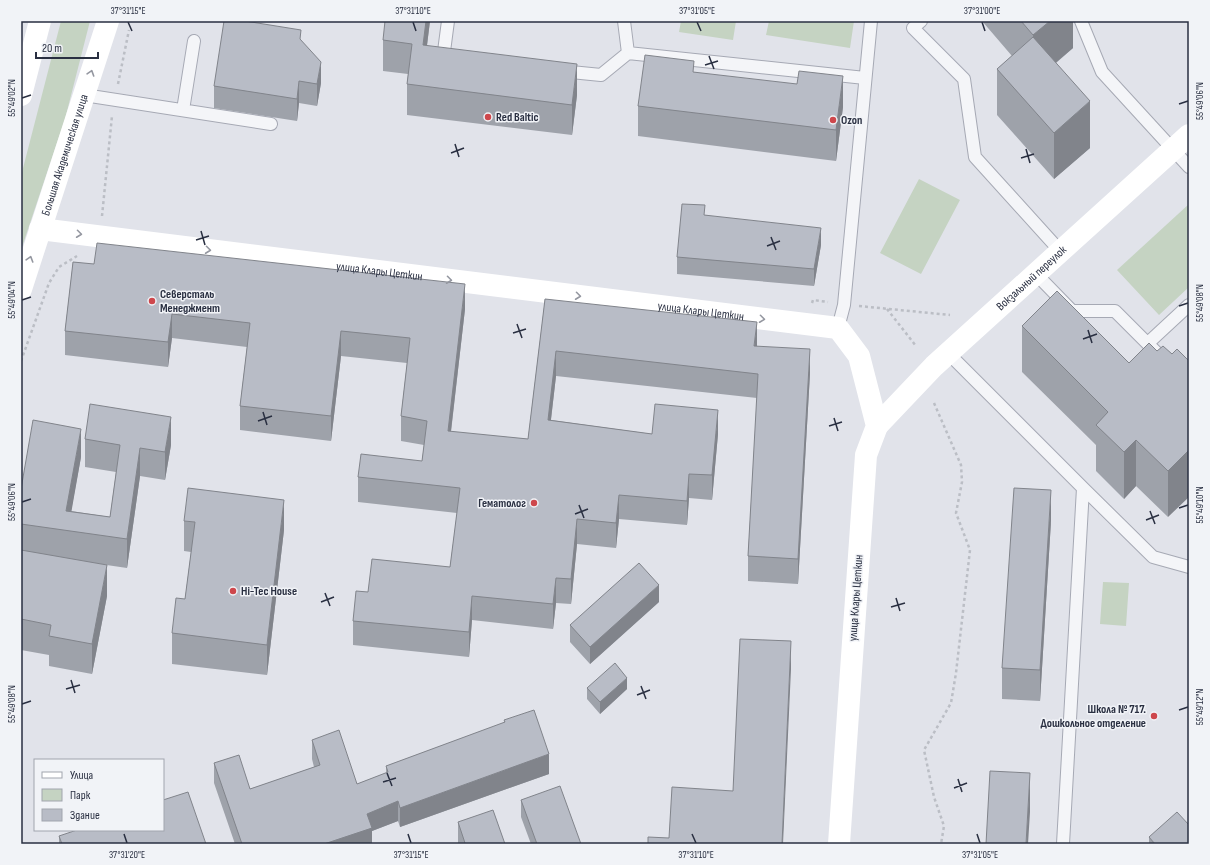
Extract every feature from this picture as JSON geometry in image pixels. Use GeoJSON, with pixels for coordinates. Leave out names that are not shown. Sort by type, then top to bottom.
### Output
{"type":"FeatureCollection","features":[{"type":"Feature","properties":{"kind":"street"},"geometry":{"type":"LineString","coordinates":[[21,95],[40,21]]}},
{"type":"Feature","properties":{"kind":"street","name":"Большая Академическая улица"},"geometry":{"type":"LineString","coordinates":[[21,289],[108,21]]}},
{"type":"Feature","properties":{"kind":"street","name":"Вокзальный переулок"},"geometry":{"type":"LineString","coordinates":[[877,426],[948,354],[1189,135]]}},
{"type":"Feature","properties":{"kind":"street","name":"улица Клары Цеткин"},"geometry":{"type":"LineString","coordinates":[[40,229],[838,328]]}},
{"type":"Feature","properties":{"kind":"street"},"geometry":{"type":"LineString","coordinates":[[838,328],[859,356],[877,426]]}},
{"type":"Feature","properties":{"kind":"street","name":"улица Клары Цеткин"},"geometry":{"type":"LineString","coordinates":[[839,844],[866,455],[877,426]]}},
{"type":"Feature","properties":{"kind":"lane"},"geometry":{"type":"LineString","coordinates":[[448,21],[443,59],[459,60]]}},
{"type":"Feature","properties":{"kind":"lane"},"geometry":{"type":"LineString","coordinates":[[624,21],[628,53]]}},
{"type":"Feature","properties":{"kind":"lane"},"geometry":{"type":"LineString","coordinates":[[838,328],[844,305],[871,21]]}},
{"type":"Feature","properties":{"kind":"lane"},"geometry":{"type":"LineString","coordinates":[[1081,21],[1102,72],[1189,167]]}},
{"type":"Feature","properties":{"kind":"lane"},"geometry":{"type":"LineString","coordinates":[[914,23],[964,79],[975,157],[1061,252]]}},
{"type":"Feature","properties":{"kind":"lane"},"geometry":{"type":"LineString","coordinates":[[183,110],[194,41]]}},
{"type":"Feature","properties":{"kind":"lane"},"geometry":{"type":"LineString","coordinates":[[546,70],[601,75],[628,53],[865,78]]}},
{"type":"Feature","properties":{"kind":"lane"},"geometry":{"type":"LineString","coordinates":[[84,95],[271,124]]}},
{"type":"Feature","properties":{"kind":"lane"},"geometry":{"type":"LineString","coordinates":[[1036,274],[1072,311],[1115,311],[1168,364]]}},
{"type":"Feature","properties":{"kind":"lane"},"geometry":{"type":"LineString","coordinates":[[1148,343],[1189,305]]}},
{"type":"Feature","properties":{"kind":"lane"},"geometry":{"type":"LineString","coordinates":[[948,354],[1153,557],[1189,567]]}},
{"type":"Feature","properties":{"kind":"lane"},"geometry":{"type":"LineString","coordinates":[[1063,844],[1083,488]]}},
{"type":"Feature","properties":{"kind":"path"},"geometry":{"type":"LineString","coordinates":[[100,237],[110,121],[130,28]]}},
{"type":"Feature","properties":{"kind":"path"},"geometry":{"type":"LineString","coordinates":[[21,361],[49,283],[59,266],[72,258],[84,254]]}},
{"type":"Feature","properties":{"kind":"path"},"geometry":{"type":"LineString","coordinates":[[810,324],[812,300],[844,305],[950,315]]}},
{"type":"Feature","properties":{"kind":"path"},"geometry":{"type":"LineString","coordinates":[[886,309],[916,346]]}},
{"type":"Feature","properties":{"kind":"path"},"geometry":{"type":"LineString","coordinates":[[934,403],[961,465],[962,482],[956,513],[970,550],[951,703],[924,750],[934,797],[944,826],[941,844]]}},
{"type":"Feature","properties":{"kind":"green space"},"geometry":{"type":"Polygon","coordinates":[[[61,21],[90,21],[65,119],[21,250],[21,176],[61,21]]]}},
{"type":"Feature","properties":{"kind":"green space"},"geometry":{"type":"Polygon","coordinates":[[[681,21],[736,21],[733,40],[679,32],[681,21]]]}},
{"type":"Feature","properties":{"kind":"green space"},"geometry":{"type":"Polygon","coordinates":[[[769,21],[854,21],[850,48],[766,35],[769,21]]]}},
{"type":"Feature","properties":{"kind":"green space"},"geometry":{"type":"Polygon","coordinates":[[[919,179],[960,200],[921,274],[880,253],[919,179]]]}},
{"type":"Feature","properties":{"kind":"green space"},"geometry":{"type":"Polygon","coordinates":[[[1189,204],[1189,287],[1159,315],[1117,270],[1189,204]]]}},
{"type":"Feature","properties":{"kind":"green space"},"geometry":{"type":"Polygon","coordinates":[[[1103,582],[1129,583],[1126,626],[1100,624],[1103,582]]]}},
{"type":"Feature","properties":{"kind":"building"},"geometry":{"type":"Polygon","coordinates":[[[224,21],[245,21],[301,30],[300,39],[321,62],[317,84],[299,81],[297,99],[214,86],[224,21]]]}},
{"type":"Feature","properties":{"kind":"building"},"geometry":{"type":"Polygon","coordinates":[[[385,21],[426,21],[423,45],[577,64],[572,105],[407,84],[412,44],[383,40],[385,21]]]}},
{"type":"Feature","properties":{"kind":"building"},"geometry":{"type":"Polygon","coordinates":[[[1021,21],[1050,21],[1033,35],[1021,21]]]}},
{"type":"Feature","properties":{"kind":"building"},"geometry":{"type":"Polygon","coordinates":[[[1033,37],[1090,101],[1054,133],[997,69],[1033,37]]]}},
{"type":"Feature","properties":{"kind":"building"},"geometry":{"type":"Polygon","coordinates":[[[645,55],[694,61],[693,72],[797,84],[799,71],[843,76],[836,130],[638,106],[645,55]]]}},
{"type":"Feature","properties":{"kind":"building"},"geometry":{"type":"Polygon","coordinates":[[[682,204],[705,205],[704,215],[821,228],[814,269],[677,257],[682,204]]]}},
{"type":"Feature","properties":{"kind":"building"},"geometry":{"type":"Polygon","coordinates":[[[97,243],[465,284],[448,431],[528,439],[545,299],[757,322],[754,346],[810,349],[798,559],[748,556],[758,374],[556,351],[548,420],[652,434],[655,404],[718,410],[712,475],[689,474],[687,501],[619,495],[616,523],[577,519],[571,579],[556,578],[553,604],[472,596],[469,632],[353,621],[356,591],[368,592],[372,559],[450,567],[460,488],[358,477],[361,454],[422,461],[427,421],[401,416],[410,338],[341,331],[331,416],[240,406],[250,323],[172,314],[168,342],[65,331],[73,262],[94,264],[97,243]]]}},
{"type":"Feature","properties":{"kind":"building"},"geometry":{"type":"Polygon","coordinates":[[[1057,291],[1129,363],[1149,343],[1157,351],[1163,346],[1172,354],[1177,349],[1189,361],[1189,450],[1168,471],[1136,440],[1124,452],[1096,425],[1108,412],[1022,326],[1057,291]]]}},
{"type":"Feature","properties":{"kind":"building"},"geometry":{"type":"Polygon","coordinates":[[[90,404],[171,417],[165,452],[140,448],[127,539],[21,524],[21,489],[33,420],[81,429],[66,511],[110,517],[120,445],[85,439],[90,404]]]}},
{"type":"Feature","properties":{"kind":"building","name":"Hi-Tec House"},"geometry":{"type":"Polygon","coordinates":[[[188,488],[284,500],[267,645],[172,633],[176,598],[185,599],[195,522],[184,521],[188,488]]]}},
{"type":"Feature","properties":{"kind":"building"},"geometry":{"type":"Polygon","coordinates":[[[1014,488],[1051,490],[1040,670],[1002,668],[1014,488]]]}},
{"type":"Feature","properties":{"kind":"building"},"geometry":{"type":"Polygon","coordinates":[[[21,550],[107,565],[92,644],[49,636],[51,625],[21,619],[21,550]]]}},
{"type":"Feature","properties":{"kind":"building"},"geometry":{"type":"Polygon","coordinates":[[[639,563],[659,585],[590,647],[570,625],[639,563]]]}},
{"type":"Feature","properties":{"kind":"building"},"geometry":{"type":"Polygon","coordinates":[[[740,639],[791,641],[782,844],[648,844],[648,837],[669,838],[672,787],[733,791],[740,639]]]}},
{"type":"Feature","properties":{"kind":"building"},"geometry":{"type":"Polygon","coordinates":[[[615,663],[627,678],[600,702],[587,688],[615,663]]]}},
{"type":"Feature","properties":{"kind":"building"},"geometry":{"type":"Polygon","coordinates":[[[534,710],[549,754],[400,808],[398,801],[367,814],[372,828],[324,844],[242,844],[214,763],[239,755],[250,789],[320,765],[312,740],[339,730],[357,784],[388,772],[386,766],[505,722],[504,720],[534,710]]]}},
{"type":"Feature","properties":{"kind":"building"},"geometry":{"type":"Polygon","coordinates":[[[990,771],[1030,773],[1026,844],[986,844],[990,771]]]}},
{"type":"Feature","properties":{"kind":"building"},"geometry":{"type":"Polygon","coordinates":[[[560,786],[581,844],[537,844],[521,800],[560,786]]]}},
{"type":"Feature","properties":{"kind":"building"},"geometry":{"type":"Polygon","coordinates":[[[188,792],[206,844],[62,844],[59,836],[74,831],[164,831],[164,800],[188,792]]]}},
{"type":"Feature","properties":{"kind":"building"},"geometry":{"type":"Polygon","coordinates":[[[493,810],[505,844],[462,844],[465,843],[458,822],[493,810]]]}},
{"type":"Feature","properties":{"kind":"building"},"geometry":{"type":"Polygon","coordinates":[[[1177,812],[1189,825],[1189,844],[1155,844],[1149,837],[1177,812]]]}},
{"type":"Feature","properties":{"kind":"place","name":"Red Baltic"},"geometry":{"type":"Point","coordinates":[488,117]}},
{"type":"Feature","properties":{"kind":"place","name":"Ozon"},"geometry":{"type":"Point","coordinates":[833,120]}},
{"type":"Feature","properties":{"kind":"place","name":"Северсталь Менеджмент"},"geometry":{"type":"Point","coordinates":[152,301]}},
{"type":"Feature","properties":{"kind":"place","name":"Гематолог"},"geometry":{"type":"Point","coordinates":[534,503]}},
{"type":"Feature","properties":{"kind":"place","name":"Hi-Tec House"},"geometry":{"type":"Point","coordinates":[233,591]}},
{"type":"Feature","properties":{"kind":"place","name":"Школа № 717. Дошкольное отделение"},"geometry":{"type":"Point","coordinates":[1154,716]}}]}
